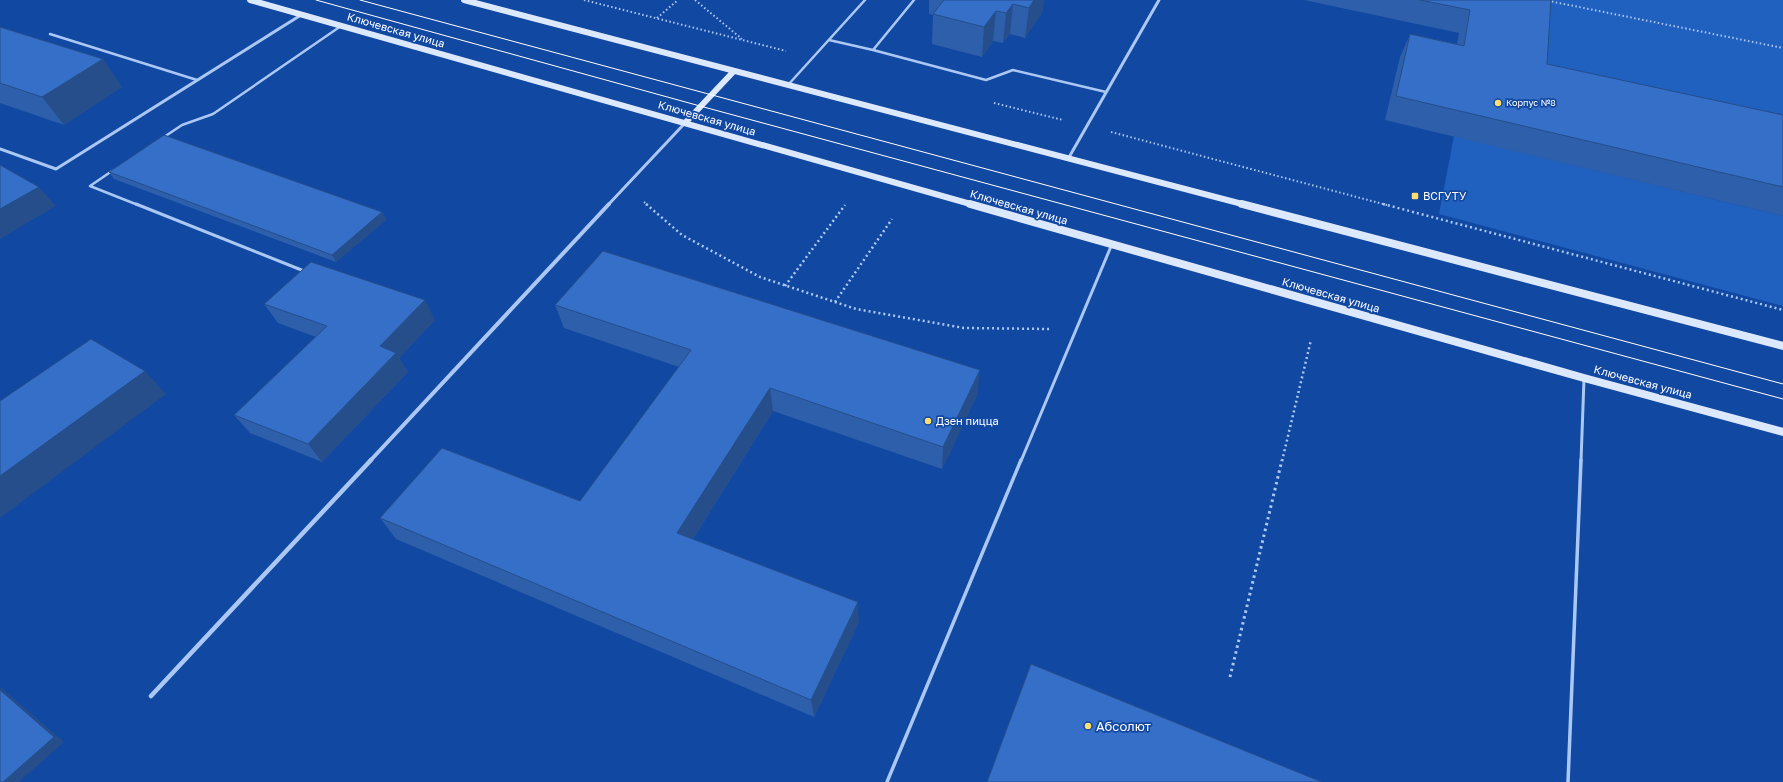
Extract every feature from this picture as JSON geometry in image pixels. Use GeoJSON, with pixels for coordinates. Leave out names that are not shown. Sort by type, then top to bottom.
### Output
{"type":"FeatureCollection","features":[{"type":"Feature","properties":{"kind":"main road","name":"Ключевская улица"},"geometry":{"type":"LineString","coordinates":[[250,0],[1584,378],[1783,432]]}},
{"type":"Feature","properties":{"kind":"main road"},"geometry":{"type":"LineString","coordinates":[[464,0],[1783,346]]}},
{"type":"Feature","properties":{"kind":"main road"},"geometry":{"type":"LineString","coordinates":[[685,123],[734,71]]}},
{"type":"Feature","properties":{"kind":"street"},"geometry":{"type":"LineString","coordinates":[[1068,159],[1159,0]]}},
{"type":"Feature","properties":{"kind":"street"},"geometry":{"type":"LineString","coordinates":[[0,150],[56,169],[301,15]]}},
{"type":"Feature","properties":{"kind":"street"},"geometry":{"type":"LineString","coordinates":[[151,696],[685,123]]}},
{"type":"Feature","properties":{"kind":"lane"},"geometry":{"type":"LineString","coordinates":[[788,85],[865,0]]}},
{"type":"Feature","properties":{"kind":"lane"},"geometry":{"type":"LineString","coordinates":[[873,50],[914,0]]}},
{"type":"Feature","properties":{"kind":"lane"},"geometry":{"type":"LineString","coordinates":[[162,138],[182,125],[213,114],[341,26]]}},
{"type":"Feature","properties":{"kind":"lane"},"geometry":{"type":"LineString","coordinates":[[50,34],[197,80]]}},
{"type":"Feature","properties":{"kind":"lane"},"geometry":{"type":"LineString","coordinates":[[829,40],[986,80],[1013,70],[1106,92]]}},
{"type":"Feature","properties":{"kind":"lane"},"geometry":{"type":"LineString","coordinates":[[116,168],[90,186],[304,271]]}},
{"type":"Feature","properties":{"kind":"lane"},"geometry":{"type":"LineString","coordinates":[[887,782],[1112,244]]}},
{"type":"Feature","properties":{"kind":"lane"},"geometry":{"type":"LineString","coordinates":[[1568,782],[1584,378]]}},
{"type":"Feature","properties":{"kind":"path"},"geometry":{"type":"LineString","coordinates":[[584,0],[813,58]]}},
{"type":"Feature","properties":{"kind":"path"},"geometry":{"type":"LineString","coordinates":[[657,18],[678,0]]}},
{"type":"Feature","properties":{"kind":"path"},"geometry":{"type":"LineString","coordinates":[[696,0],[744,40]]}},
{"type":"Feature","properties":{"kind":"path"},"geometry":{"type":"LineString","coordinates":[[1544,0],[1783,48]]}},
{"type":"Feature","properties":{"kind":"path"},"geometry":{"type":"LineString","coordinates":[[988,101],[1783,310]]}},
{"type":"Feature","properties":{"kind":"path"},"geometry":{"type":"LineString","coordinates":[[626,186],[682,235],[760,277],[856,309],[964,328],[1076,330]]}},
{"type":"Feature","properties":{"kind":"path"},"geometry":{"type":"LineString","coordinates":[[785,286],[845,205]]}},
{"type":"Feature","properties":{"kind":"path"},"geometry":{"type":"LineString","coordinates":[[835,302],[892,219]]}},
{"type":"Feature","properties":{"kind":"path"},"geometry":{"type":"LineString","coordinates":[[1230,677],[1311,340]]}},
{"type":"Feature","properties":{"kind":"shaded area"},"geometry":{"type":"Polygon","coordinates":[[[1505,0],[1783,0],[1783,143],[1533,87],[1505,0]]]}},
{"type":"Feature","properties":{"kind":"shaded area"},"geometry":{"type":"Polygon","coordinates":[[[1454,136],[1783,216],[1783,306],[1439,214],[1454,136]]]}},
{"type":"Feature","properties":{"kind":"building"},"geometry":{"type":"Polygon","coordinates":[[[944,0],[1034,0],[1029,8],[1013,4],[1006,13],[996,11],[984,27],[933,14],[944,0]]]}},
{"type":"Feature","properties":{"kind":"building","name":"Корпус №8"},"geometry":{"type":"Polygon","coordinates":[[[1420,0],[1551,0],[1547,64],[1783,115],[1783,187],[1396,96],[1410,34],[1464,46],[1470,10],[1420,0]]]}},
{"type":"Feature","properties":{"kind":"building"},"geometry":{"type":"Polygon","coordinates":[[[0,27],[103,59],[42,97],[0,83],[0,27]]]}},
{"type":"Feature","properties":{"kind":"building"},"geometry":{"type":"Polygon","coordinates":[[[164,135],[382,212],[332,255],[109,172],[164,135]]]}},
{"type":"Feature","properties":{"kind":"building"},"geometry":{"type":"Polygon","coordinates":[[[0,165],[39,187],[0,209],[0,165]]]}},
{"type":"Feature","properties":{"kind":"building"},"geometry":{"type":"Polygon","coordinates":[[[603,251],[980,370],[943,447],[770,388],[677,533],[858,602],[811,700],[380,518],[442,448],[580,501],[691,350],[555,305],[603,251]]]}},
{"type":"Feature","properties":{"kind":"building"},"geometry":{"type":"Polygon","coordinates":[[[311,262],[425,300],[380,346],[396,353],[308,444],[234,415],[327,326],[264,304],[311,262]]]}},
{"type":"Feature","properties":{"kind":"building"},"geometry":{"type":"Polygon","coordinates":[[[91,339],[145,371],[0,476],[0,401],[91,339]]]}},
{"type":"Feature","properties":{"kind":"building","name":"Абсолют"},"geometry":{"type":"Polygon","coordinates":[[[1031,664],[1322,782],[987,782],[1031,664]]]}},
{"type":"Feature","properties":{"kind":"building"},"geometry":{"type":"Polygon","coordinates":[[[0,690],[54,737],[3,782],[0,782],[0,690]]]}},
{"type":"Feature","properties":{"kind":"tram line"},"geometry":{"type":"LineString","coordinates":[[316,0],[700,106],[1783,399]]}},
{"type":"Feature","properties":{"kind":"tram line"},"geometry":{"type":"LineString","coordinates":[[360,0],[1783,384]]}},
{"type":"Feature","properties":{"kind":"place","name":"Корпус №8"},"geometry":{"type":"Point","coordinates":[1498,103]}},
{"type":"Feature","properties":{"kind":"place","name":"ВСГУТУ"},"geometry":{"type":"Point","coordinates":[1415,196]}},
{"type":"Feature","properties":{"kind":"place","name":"Дзен пицца"},"geometry":{"type":"Point","coordinates":[928,421]}},
{"type":"Feature","properties":{"kind":"place","name":"Абсолют"},"geometry":{"type":"Point","coordinates":[1088,726]}}]}
